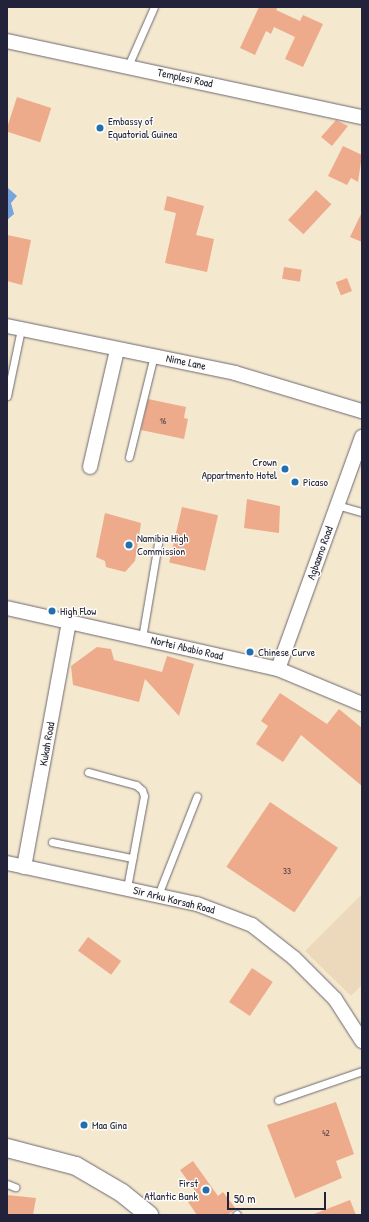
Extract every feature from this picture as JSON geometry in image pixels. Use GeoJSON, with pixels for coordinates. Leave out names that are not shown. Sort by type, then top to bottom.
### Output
{"type":"FeatureCollection","features":[{"type":"Feature","properties":{"kind":"street","name":"Templesi Road"},"geometry":{"type":"LineString","coordinates":[[7,41],[362,117]]}},
{"type":"Feature","properties":{"kind":"street","name":"Nime Lane"},"geometry":{"type":"LineString","coordinates":[[7,326],[275,382],[362,411]]}},
{"type":"Feature","properties":{"kind":"street"},"geometry":{"type":"LineString","coordinates":[[90,467],[117,350]]}},
{"type":"Feature","properties":{"kind":"street","name":"Agbaamo Road"},"geometry":{"type":"LineString","coordinates":[[278,669],[362,437]]}},
{"type":"Feature","properties":{"kind":"street","name":"Nortei Ababio Road"},"geometry":{"type":"LineString","coordinates":[[7,608],[278,669],[362,704]]}},
{"type":"Feature","properties":{"kind":"street","name":"Kukah Road"},"geometry":{"type":"LineString","coordinates":[[24,867],[69,622]]}},
{"type":"Feature","properties":{"kind":"street","name":"Sir Arku Korsah Road"},"geometry":{"type":"LineString","coordinates":[[7,863],[158,895],[220,911],[252,925],[294,958],[335,999],[362,1040]]}},
{"type":"Feature","properties":{"kind":"street"},"geometry":{"type":"LineString","coordinates":[[7,1148],[76,1166],[122,1193],[149,1215]]}},
{"type":"Feature","properties":{"kind":"lane"},"geometry":{"type":"LineString","coordinates":[[128,66],[154,7]]}},
{"type":"Feature","properties":{"kind":"lane"},"geometry":{"type":"LineString","coordinates":[[7,396],[21,329]]}},
{"type":"Feature","properties":{"kind":"lane"},"geometry":{"type":"LineString","coordinates":[[129,457],[154,356]]}},
{"type":"Feature","properties":{"kind":"lane"},"geometry":{"type":"LineString","coordinates":[[337,505],[362,512]]}},
{"type":"Feature","properties":{"kind":"lane"},"geometry":{"type":"LineString","coordinates":[[142,638],[158,543]]}},
{"type":"Feature","properties":{"kind":"lane"},"geometry":{"type":"LineString","coordinates":[[88,772],[136,785],[142,790],[127,888]]}},
{"type":"Feature","properties":{"kind":"lane"},"geometry":{"type":"LineString","coordinates":[[158,895],[197,796]]}},
{"type":"Feature","properties":{"kind":"lane"},"geometry":{"type":"LineString","coordinates":[[52,842],[132,858]]}},
{"type":"Feature","properties":{"kind":"lane"},"geometry":{"type":"LineString","coordinates":[[278,1100],[362,1071]]}},
{"type":"Feature","properties":{"kind":"lane"},"geometry":{"type":"LineString","coordinates":[[7,1184],[15,1187]]}},
{"type":"Feature","properties":{"kind":"shaded area"},"geometry":{"type":"Polygon","coordinates":[[[362,894],[362,985],[351,996],[305,951],[362,894]]]}},
{"type":"Feature","properties":{"kind":"water"},"geometry":{"type":"Polygon","coordinates":[[[8,188],[17,196],[11,203],[14,214],[7,220],[8,188]]]}},
{"type":"Feature","properties":{"kind":"building"},"geometry":{"type":"Polygon","coordinates":[[[259,7],[278,7],[276,10],[300,21],[303,15],[323,24],[303,67],[285,59],[295,37],[274,27],[271,34],[266,31],[255,55],[240,48],[259,7]]]}},
{"type":"Feature","properties":{"kind":"building"},"geometry":{"type":"Polygon","coordinates":[[[17,97],[51,108],[40,142],[7,132],[17,97]]]}},
{"type":"Feature","properties":{"kind":"building"},"geometry":{"type":"Polygon","coordinates":[[[336,120],[348,126],[332,146],[321,137],[336,120]]]}},
{"type":"Feature","properties":{"kind":"building"},"geometry":{"type":"Polygon","coordinates":[[[343,146],[362,155],[358,182],[351,178],[347,185],[328,176],[343,146]]]}},
{"type":"Feature","properties":{"kind":"building"},"geometry":{"type":"Polygon","coordinates":[[[316,190],[331,204],[303,234],[288,220],[316,190]]]}},
{"type":"Feature","properties":{"kind":"building"},"geometry":{"type":"Polygon","coordinates":[[[167,196],[204,206],[196,235],[214,239],[207,272],[165,263],[176,213],[164,210],[167,196]]]}},
{"type":"Feature","properties":{"kind":"building"},"geometry":{"type":"Polygon","coordinates":[[[362,212],[362,242],[350,237],[362,212]]]}},
{"type":"Feature","properties":{"kind":"building"},"geometry":{"type":"Polygon","coordinates":[[[7,235],[31,240],[22,285],[7,281],[7,235]]]}},
{"type":"Feature","properties":{"kind":"building"},"geometry":{"type":"Polygon","coordinates":[[[284,267],[302,270],[300,282],[282,279],[284,267]]]}},
{"type":"Feature","properties":{"kind":"building"},"geometry":{"type":"Polygon","coordinates":[[[347,278],[352,291],[341,295],[336,282],[347,278]]]}},
{"type":"Feature","properties":{"kind":"building"},"geometry":{"type":"Polygon","coordinates":[[[148,399],[186,407],[184,418],[188,419],[184,439],[141,430],[148,399]]]}},
{"type":"Feature","properties":{"kind":"building"},"geometry":{"type":"Polygon","coordinates":[[[247,499],[280,506],[279,533],[244,528],[247,499]]]}},
{"type":"Feature","properties":{"kind":"building"},"geometry":{"type":"Polygon","coordinates":[[[182,507],[218,515],[205,571],[169,563],[182,507]]]}},
{"type":"Feature","properties":{"kind":"building"},"geometry":{"type":"Polygon","coordinates":[[[105,513],[141,523],[135,561],[125,572],[106,567],[105,561],[96,557],[105,513]]]}},
{"type":"Feature","properties":{"kind":"building"},"geometry":{"type":"Polygon","coordinates":[[[97,647],[111,649],[114,660],[162,672],[167,656],[194,664],[179,716],[145,679],[139,702],[73,685],[71,666],[97,647]]]}},
{"type":"Feature","properties":{"kind":"building"},"geometry":{"type":"Polygon","coordinates":[[[280,693],[327,724],[339,709],[362,728],[362,786],[301,735],[283,762],[256,744],[268,726],[261,721],[280,693]]]}},
{"type":"Feature","properties":{"kind":"building"},"geometry":{"type":"Polygon","coordinates":[[[270,802],[338,848],[294,913],[226,867],[270,802]]]}},
{"type":"Feature","properties":{"kind":"building"},"geometry":{"type":"Polygon","coordinates":[[[88,937],[121,961],[111,975],[78,951],[88,937]]]}},
{"type":"Feature","properties":{"kind":"building"},"geometry":{"type":"Polygon","coordinates":[[[252,968],[273,982],[250,1016],[229,1002],[252,968]]]}},
{"type":"Feature","properties":{"kind":"building"},"geometry":{"type":"Polygon","coordinates":[[[336,1102],[354,1154],[336,1161],[342,1178],[295,1198],[267,1125],[336,1102]]]}},
{"type":"Feature","properties":{"kind":"building"},"geometry":{"type":"Polygon","coordinates":[[[193,1161],[218,1196],[223,1192],[236,1209],[227,1215],[197,1215],[188,1202],[198,1195],[180,1170],[193,1161]]]}},
{"type":"Feature","properties":{"kind":"building"},"geometry":{"type":"Polygon","coordinates":[[[7,1195],[36,1198],[33,1215],[7,1215],[7,1195]]]}},
{"type":"Feature","properties":{"kind":"building"},"geometry":{"type":"Polygon","coordinates":[[[350,1200],[356,1215],[314,1215],[314,1214],[350,1200]]]}},
{"type":"Feature","properties":{"kind":"place","name":"Embassy of Equatorial Guinea"},"geometry":{"type":"Point","coordinates":[100,128]}},
{"type":"Feature","properties":{"kind":"place","name":"Crown Appartmento Hotel"},"geometry":{"type":"Point","coordinates":[285,469]}},
{"type":"Feature","properties":{"kind":"place","name":"Picaso"},"geometry":{"type":"Point","coordinates":[295,482]}},
{"type":"Feature","properties":{"kind":"place","name":"Namibia High Commission"},"geometry":{"type":"Point","coordinates":[129,545]}},
{"type":"Feature","properties":{"kind":"place","name":"High Flow"},"geometry":{"type":"Point","coordinates":[52,611]}},
{"type":"Feature","properties":{"kind":"place","name":"Chinese Curve"},"geometry":{"type":"Point","coordinates":[250,652]}},
{"type":"Feature","properties":{"kind":"place","name":"Maa Gina"},"geometry":{"type":"Point","coordinates":[84,1125]}},
{"type":"Feature","properties":{"kind":"place","name":"First Atlantic Bank"},"geometry":{"type":"Point","coordinates":[206,1190]}}]}
